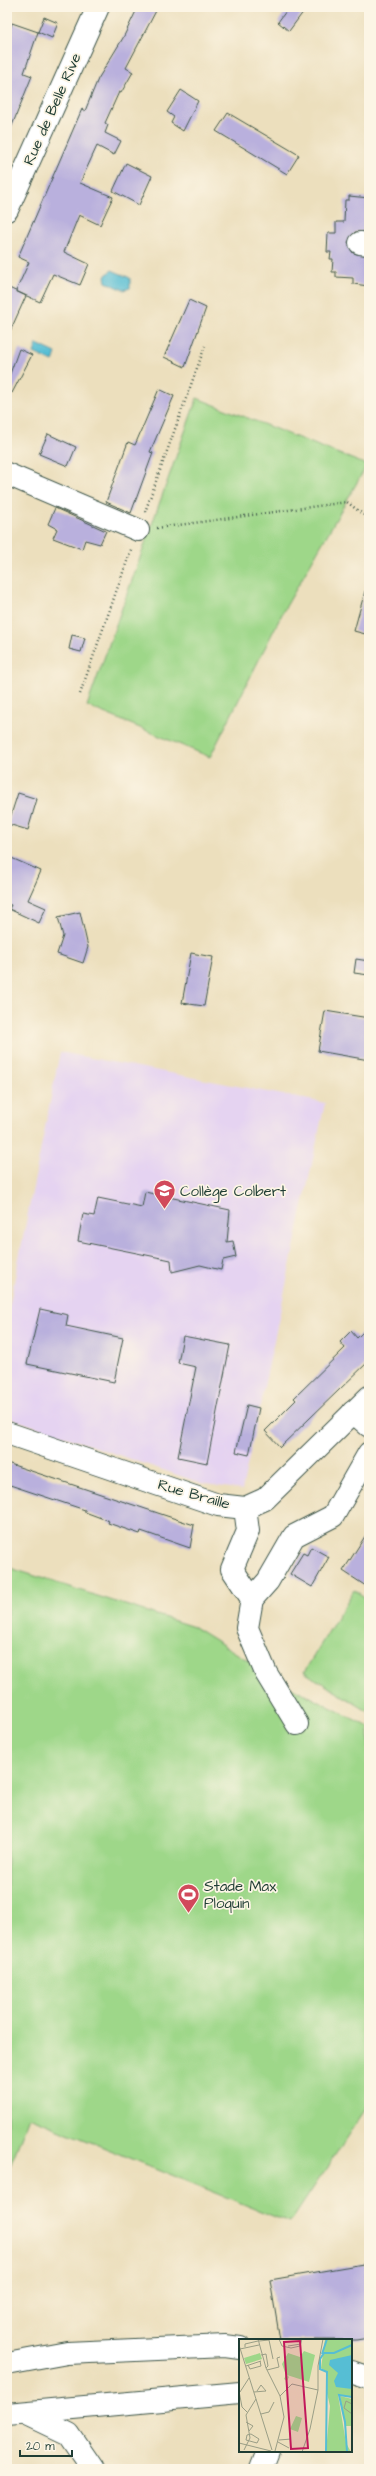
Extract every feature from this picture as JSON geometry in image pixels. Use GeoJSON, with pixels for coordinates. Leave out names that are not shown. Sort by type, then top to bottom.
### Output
{"type":"FeatureCollection","features":[{"type":"Feature","properties":{"kind":"street","name":"Rue de Belle Rive"},"geometry":{"type":"LineString","coordinates":[[7,210],[98,7]]}},
{"type":"Feature","properties":{"kind":"street"},"geometry":{"type":"LineString","coordinates":[[7,474],[138,530]]}},
{"type":"Feature","properties":{"kind":"street","name":"Rue Braille"},"geometry":{"type":"LineString","coordinates":[[7,1433],[218,1505],[245,1508],[265,1499],[361,1419],[369,1397]]}},
{"type":"Feature","properties":{"kind":"street"},"geometry":{"type":"LineString","coordinates":[[297,1724],[266,1673],[247,1628],[252,1599],[268,1581],[294,1536],[332,1516],[369,1453]]}},
{"type":"Feature","properties":{"kind":"street"},"geometry":{"type":"LineString","coordinates":[[245,1508],[248,1531],[232,1569],[252,1599]]}},
{"type":"Feature","properties":{"kind":"street"},"geometry":{"type":"LineString","coordinates":[[7,2364],[67,2353],[225,2346],[239,2348]]}},
{"type":"Feature","properties":{"kind":"street"},"geometry":{"type":"LineString","coordinates":[[352,2372],[369,2378]]}},
{"type":"Feature","properties":{"kind":"street"},"geometry":{"type":"LineString","coordinates":[[16,2414],[239,2393]]}},
{"type":"Feature","properties":{"kind":"street"},"geometry":{"type":"LineString","coordinates":[[16,2414],[69,2434],[93,2469]]}},
{"type":"Feature","properties":{"kind":"street"},"geometry":{"type":"LineString","coordinates":[[261,2469],[268,2452]]}},
{"type":"Feature","properties":{"kind":"path"},"geometry":{"type":"LineString","coordinates":[[138,530],[347,502],[369,519]]}},
{"type":"Feature","properties":{"kind":"shaded area","name":"Collège Colbert"},"geometry":{"type":"Polygon","coordinates":[[[60,1052],[325,1103],[242,1490],[201,1483],[7,1417],[7,1318],[60,1052]]]}},
{"type":"Feature","properties":{"kind":"green space"},"geometry":{"type":"Polygon","coordinates":[[[197,398],[367,465],[284,610],[210,757],[87,706],[197,398]]]}},
{"type":"Feature","properties":{"kind":"green space","name":"Stade Max Ploquin"},"geometry":{"type":"Polygon","coordinates":[[[7,1567],[194,1627],[291,1687],[369,1727],[369,2104],[290,2223],[29,2117],[7,2174],[7,1567]]]}},
{"type":"Feature","properties":{"kind":"green space"},"geometry":{"type":"Polygon","coordinates":[[[354,1590],[369,1600],[369,1712],[304,1672],[354,1590]]]}},
{"type":"Feature","properties":{"kind":"water"},"geometry":{"type":"Polygon","coordinates":[[[112,270],[130,278],[130,288],[124,290],[106,282],[105,276],[112,270]]]}},
{"type":"Feature","properties":{"kind":"water"},"geometry":{"type":"Polygon","coordinates":[[[37,344],[56,353],[53,362],[34,353],[37,344]]]}},
{"type":"Feature","properties":{"kind":"building"},"geometry":{"type":"Polygon","coordinates":[[[138,7],[158,7],[126,68],[133,72],[121,93],[119,92],[105,123],[108,125],[105,133],[121,141],[114,155],[97,146],[80,183],[113,197],[100,225],[79,215],[64,252],[89,264],[80,285],[53,274],[40,302],[16,291],[29,262],[18,257],[82,109],[85,111],[98,79],[123,38],[138,7]]]}},
{"type":"Feature","properties":{"kind":"building"},"geometry":{"type":"Polygon","coordinates":[[[289,7],[307,7],[289,31],[278,22],[289,7]]]}},
{"type":"Feature","properties":{"kind":"building"},"geometry":{"type":"Polygon","coordinates":[[[44,17],[58,23],[52,38],[38,32],[44,17]]]}},
{"type":"Feature","properties":{"kind":"building"},"geometry":{"type":"Polygon","coordinates":[[[12,23],[38,32],[24,73],[32,76],[7,138],[7,37],[12,23]]]}},
{"type":"Feature","properties":{"kind":"building"},"geometry":{"type":"Polygon","coordinates":[[[181,90],[198,101],[183,131],[171,123],[174,117],[167,112],[181,90]]]}},
{"type":"Feature","properties":{"kind":"building"},"geometry":{"type":"Polygon","coordinates":[[[228,113],[299,155],[287,174],[216,131],[228,113]]]}},
{"type":"Feature","properties":{"kind":"building"},"geometry":{"type":"Polygon","coordinates":[[[126,163],[152,176],[139,205],[113,191],[126,163]]]}},
{"type":"Feature","properties":{"kind":"building"},"geometry":{"type":"Polygon","coordinates":[[[349,196],[369,198],[369,231],[355,232],[348,242],[353,253],[369,256],[369,286],[353,284],[353,278],[336,277],[336,272],[332,272],[333,259],[330,259],[331,252],[327,252],[328,233],[336,233],[336,222],[344,222],[345,200],[349,200],[349,196]]]}},
{"type":"Feature","properties":{"kind":"building"},"geometry":{"type":"Polygon","coordinates":[[[7,287],[26,296],[7,338],[7,287]]]}},
{"type":"Feature","properties":{"kind":"building"},"geometry":{"type":"Polygon","coordinates":[[[189,300],[206,308],[185,367],[164,357],[189,300]]]}},
{"type":"Feature","properties":{"kind":"building"},"geometry":{"type":"Polygon","coordinates":[[[19,349],[32,355],[12,393],[7,391],[7,382],[19,349]]]}},
{"type":"Feature","properties":{"kind":"building"},"geometry":{"type":"Polygon","coordinates":[[[159,389],[174,396],[150,452],[153,453],[131,513],[106,502],[128,442],[135,445],[159,389]]]}},
{"type":"Feature","properties":{"kind":"building"},"geometry":{"type":"Polygon","coordinates":[[[48,434],[76,447],[68,466],[39,454],[48,434]]]}},
{"type":"Feature","properties":{"kind":"building"},"geometry":{"type":"Polygon","coordinates":[[[55,508],[106,531],[100,544],[85,540],[82,549],[53,538],[57,529],[48,524],[55,508]]]}},
{"type":"Feature","properties":{"kind":"building"},"geometry":{"type":"Polygon","coordinates":[[[365,591],[369,592],[369,635],[354,631],[365,591]]]}},
{"type":"Feature","properties":{"kind":"building"},"geometry":{"type":"Polygon","coordinates":[[[72,635],[85,638],[81,652],[69,649],[72,635]]]}},
{"type":"Feature","properties":{"kind":"building"},"geometry":{"type":"Polygon","coordinates":[[[18,793],[37,799],[28,830],[8,824],[18,793]]]}},
{"type":"Feature","properties":{"kind":"building"},"geometry":{"type":"Polygon","coordinates":[[[7,856],[41,871],[28,900],[46,908],[39,923],[9,909],[11,905],[7,904],[7,856]]]}},
{"type":"Feature","properties":{"kind":"building"},"geometry":{"type":"Polygon","coordinates":[[[80,912],[88,947],[83,963],[57,954],[63,936],[58,917],[80,912]]]}},
{"type":"Feature","properties":{"kind":"building"},"geometry":{"type":"Polygon","coordinates":[[[191,953],[213,957],[204,1006],[182,1003],[191,953]]]}},
{"type":"Feature","properties":{"kind":"building"},"geometry":{"type":"Polygon","coordinates":[[[356,959],[369,961],[369,975],[354,973],[356,959]]]}},
{"type":"Feature","properties":{"kind":"building"},"geometry":{"type":"Polygon","coordinates":[[[325,1011],[369,1018],[369,1060],[318,1051],[325,1011]]]}},
{"type":"Feature","properties":{"kind":"building"},"geometry":{"type":"Polygon","coordinates":[[[145,1192],[230,1210],[227,1242],[233,1241],[236,1257],[223,1260],[221,1270],[200,1265],[172,1272],[171,1260],[78,1241],[83,1214],[94,1216],[98,1198],[142,1207],[145,1192]]]}},
{"type":"Feature","properties":{"kind":"building"},"geometry":{"type":"Polygon","coordinates":[[[40,1309],[68,1315],[66,1326],[123,1338],[114,1382],[27,1364],[40,1309]]]}},
{"type":"Feature","properties":{"kind":"building"},"geometry":{"type":"Polygon","coordinates":[[[369,1326],[369,1361],[280,1447],[265,1431],[296,1400],[294,1398],[345,1348],[340,1342],[351,1331],[357,1338],[369,1326]]]}},
{"type":"Feature","properties":{"kind":"building"},"geometry":{"type":"Polygon","coordinates":[[[183,1336],[230,1345],[207,1463],[178,1457],[196,1367],[178,1363],[183,1336]]]}},
{"type":"Feature","properties":{"kind":"building"},"geometry":{"type":"Polygon","coordinates":[[[247,1405],[259,1408],[249,1455],[236,1452],[247,1405]]]}},
{"type":"Feature","properties":{"kind":"building"},"geometry":{"type":"Polygon","coordinates":[[[7,1463],[194,1525],[190,1548],[141,1531],[140,1534],[108,1523],[109,1521],[85,1512],[85,1510],[7,1484],[7,1463]]]}},
{"type":"Feature","properties":{"kind":"building"},"geometry":{"type":"Polygon","coordinates":[[[369,1530],[369,1588],[343,1571],[369,1530]]]}},
{"type":"Feature","properties":{"kind":"building"},"geometry":{"type":"Polygon","coordinates":[[[311,1547],[329,1557],[312,1587],[290,1574],[303,1553],[307,1555],[311,1547]]]}},
{"type":"Feature","properties":{"kind":"building"},"geometry":{"type":"Polygon","coordinates":[[[369,2263],[369,2338],[356,2340],[280,2339],[270,2280],[369,2263]]]}},
{"type":"Feature","properties":{"kind":"place","name":"Collège Colbert"},"geometry":{"type":"Point","coordinates":[165,1210]}},
{"type":"Feature","properties":{"kind":"place","name":"Stade Max Ploquin"},"geometry":{"type":"Point","coordinates":[188,1914]}}]}
